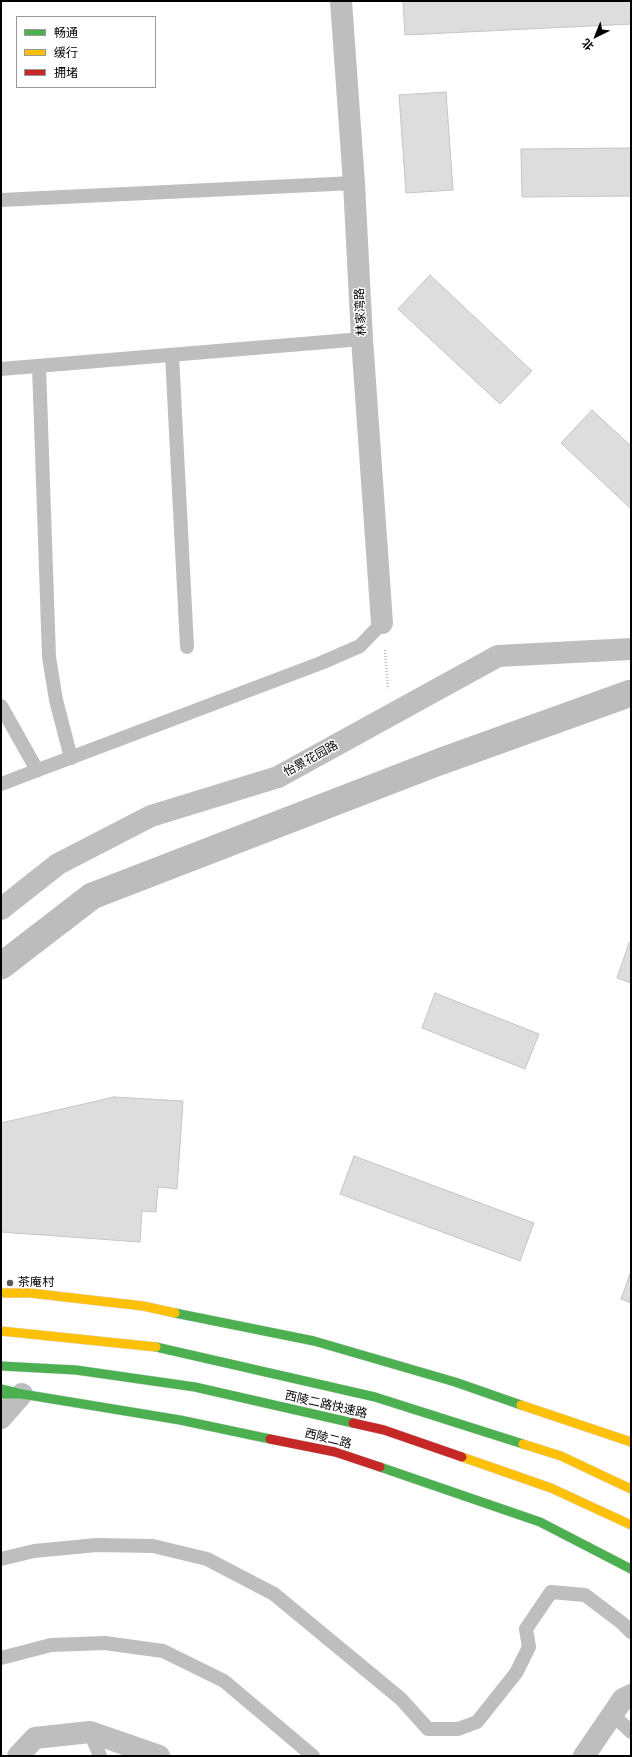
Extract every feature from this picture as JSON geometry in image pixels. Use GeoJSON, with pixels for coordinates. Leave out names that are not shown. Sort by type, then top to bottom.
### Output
{"type":"FeatureCollection","features":[{"type":"Feature","properties":{"kind":"main road"},"geometry":{"type":"LineString","coordinates":[[1,1293],[30,1293],[143,1306],[314,1341],[455,1382],[631,1442]]}},
{"type":"Feature","properties":{"kind":"main road","name":"西陵二路快速路"},"geometry":{"type":"LineString","coordinates":[[1,1332],[148,1345],[375,1397],[561,1456],[631,1489]]}},
{"type":"Feature","properties":{"kind":"main road","name":"西陵二路快速路"},"geometry":{"type":"LineString","coordinates":[[1,1366],[76,1370],[195,1387],[384,1430],[551,1488],[631,1525]]}},
{"type":"Feature","properties":{"kind":"main road","name":"西陵二路"},"geometry":{"type":"LineString","coordinates":[[1,1389],[11,1394],[180,1420],[335,1452],[540,1522],[631,1569]]}},
{"type":"Feature","properties":{"kind":"street","name":"林家湾路"},"geometry":{"type":"LineString","coordinates":[[341,1],[354,183],[362,339],[382,623]]}},
{"type":"Feature","properties":{"kind":"street","name":"怡景花园路"},"geometry":{"type":"LineString","coordinates":[[1,909],[58,864],[151,816],[278,777],[498,656],[631,649]]}},
{"type":"Feature","properties":{"kind":"street"},"geometry":{"type":"LineString","coordinates":[[1,1418],[11,1394]]}},
{"type":"Feature","properties":{"kind":"street"},"geometry":{"type":"LineString","coordinates":[[584,1756],[623,1699],[631,1695]]}},
{"type":"Feature","properties":{"kind":"street"},"geometry":{"type":"LineString","coordinates":[[18,1756],[35,1738],[90,1732],[159,1756]]}},
{"type":"Feature","properties":{"kind":"lane"},"geometry":{"type":"LineString","coordinates":[[1,200],[354,183]]}},
{"type":"Feature","properties":{"kind":"lane"},"geometry":{"type":"LineString","coordinates":[[1,369],[362,339]]}},
{"type":"Feature","properties":{"kind":"lane"},"geometry":{"type":"LineString","coordinates":[[172,355],[187,647]]}},
{"type":"Feature","properties":{"kind":"lane"},"geometry":{"type":"LineString","coordinates":[[40,366],[49,657],[56,700],[71,758]]}},
{"type":"Feature","properties":{"kind":"lane"},"geometry":{"type":"LineString","coordinates":[[1,784],[321,663],[360,646],[382,623]]}},
{"type":"Feature","properties":{"kind":"lane"},"geometry":{"type":"LineString","coordinates":[[1,706],[37,770]]}},
{"type":"Feature","properties":{"kind":"lane"},"geometry":{"type":"LineString","coordinates":[[1,1559],[34,1551],[97,1546],[153,1546],[207,1559],[274,1594],[401,1699],[428,1728],[458,1729],[477,1722],[516,1673],[529,1647],[526,1629],[551,1592],[585,1595],[622,1623],[631,1632]]}},
{"type":"Feature","properties":{"kind":"lane"},"geometry":{"type":"LineString","coordinates":[[1,1658],[51,1645],[105,1643],[163,1650],[224,1681],[313,1756]]}},
{"type":"Feature","properties":{"kind":"lane"},"geometry":{"type":"LineString","coordinates":[[612,1714],[631,1732]]}},
{"type":"Feature","properties":{"kind":"lane"},"geometry":{"type":"LineString","coordinates":[[90,1732],[100,1756]]}},
{"type":"Feature","properties":{"kind":"path"},"geometry":{"type":"LineString","coordinates":[[382,623],[390,716]]}},
{"type":"Feature","properties":{"kind":"building"},"geometry":{"type":"Polygon","coordinates":[[[403,1],[631,1],[631,24],[405,35],[403,1]]]}},
{"type":"Feature","properties":{"kind":"building"},"geometry":{"type":"Polygon","coordinates":[[[446,92],[453,190],[406,193],[399,95],[446,92]]]}},
{"type":"Feature","properties":{"kind":"building"},"geometry":{"type":"Polygon","coordinates":[[[631,148],[631,196],[522,197],[521,149],[631,148]]]}},
{"type":"Feature","properties":{"kind":"building"},"geometry":{"type":"Polygon","coordinates":[[[430,275],[532,371],[500,404],[398,309],[430,275]]]}},
{"type":"Feature","properties":{"kind":"building"},"geometry":{"type":"Polygon","coordinates":[[[592,410],[631,446],[631,509],[561,443],[592,410]]]}},
{"type":"Feature","properties":{"kind":"building"},"geometry":{"type":"Polygon","coordinates":[[[629,943],[631,944],[631,983],[617,978],[629,943]]]}},
{"type":"Feature","properties":{"kind":"building"},"geometry":{"type":"Polygon","coordinates":[[[435,993],[539,1034],[525,1069],[422,1028],[435,993]]]}},
{"type":"Feature","properties":{"kind":"building"},"geometry":{"type":"Polygon","coordinates":[[[114,1097],[183,1101],[177,1189],[158,1187],[156,1212],[142,1211],[140,1242],[1,1232],[1,1123],[114,1097]]]}},
{"type":"Feature","properties":{"kind":"building"},"geometry":{"type":"Polygon","coordinates":[[[354,1156],[534,1223],[520,1261],[340,1194],[354,1156]]]}},
{"type":"Feature","properties":{"kind":"building"},"geometry":{"type":"Polygon","coordinates":[[[631,1271],[631,1303],[621,1299],[631,1271]]]}},
{"type":"Feature","properties":{"kind":"waterway"},"geometry":{"type":"LineString","coordinates":[[1,966],[92,896],[439,762],[631,693]]}},
{"type":"Feature","properties":{"kind":"traffic: fast"},"geometry":{"type":"LineString","coordinates":[[175,1313],[314,1341],[455,1382],[521,1405]]}},
{"type":"Feature","properties":{"kind":"traffic: fast"},"geometry":{"type":"LineString","coordinates":[[156,1347],[375,1397],[523,1444]]}},
{"type":"Feature","properties":{"kind":"traffic: fast"},"geometry":{"type":"LineString","coordinates":[[1,1366],[76,1370],[195,1387],[353,1423]]}},
{"type":"Feature","properties":{"kind":"traffic: fast"},"geometry":{"type":"LineString","coordinates":[[1,1389],[22,1394]]}},
{"type":"Feature","properties":{"kind":"traffic: fast"},"geometry":{"type":"LineString","coordinates":[[2,1394],[22,1394],[180,1420],[270,1439]]}},
{"type":"Feature","properties":{"kind":"traffic: fast"},"geometry":{"type":"LineString","coordinates":[[380,1467],[540,1522],[631,1569]]}},
{"type":"Feature","properties":{"kind":"traffic: slow"},"geometry":{"type":"LineString","coordinates":[[1,1293],[30,1293],[143,1306],[175,1313]]}},
{"type":"Feature","properties":{"kind":"traffic: slow"},"geometry":{"type":"LineString","coordinates":[[1,1331],[156,1347]]}},
{"type":"Feature","properties":{"kind":"traffic: slow"},"geometry":{"type":"LineString","coordinates":[[521,1405],[631,1442]]}},
{"type":"Feature","properties":{"kind":"traffic: slow"},"geometry":{"type":"LineString","coordinates":[[523,1444],[561,1456],[631,1489]]}},
{"type":"Feature","properties":{"kind":"traffic: slow"},"geometry":{"type":"LineString","coordinates":[[462,1457],[551,1488],[631,1525]]}},
{"type":"Feature","properties":{"kind":"traffic: jam"},"geometry":{"type":"LineString","coordinates":[[353,1423],[384,1430],[462,1457]]}},
{"type":"Feature","properties":{"kind":"traffic: jam"},"geometry":{"type":"LineString","coordinates":[[270,1439],[335,1452],[380,1467]]}},
{"type":"Feature","properties":{"kind":"place","name":"茶庵村"},"geometry":{"type":"Point","coordinates":[10,1283]}}]}
